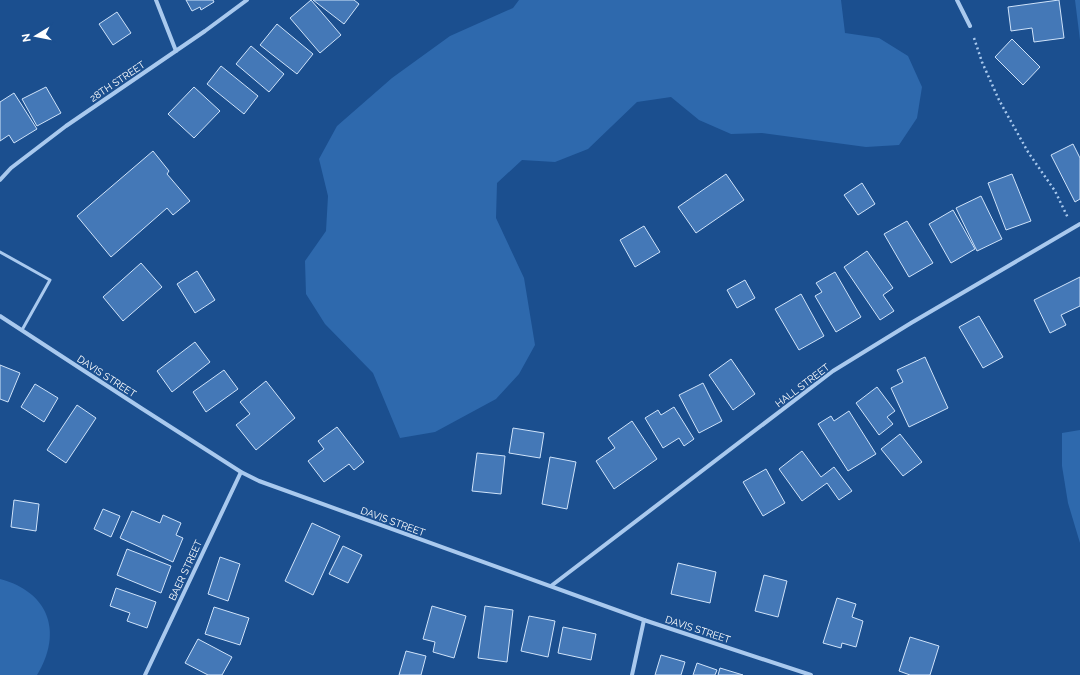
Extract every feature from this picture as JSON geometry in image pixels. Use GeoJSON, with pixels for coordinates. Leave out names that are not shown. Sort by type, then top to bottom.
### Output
{"type":"FeatureCollection","features":[{"type":"Feature","properties":{"kind":"street"},"geometry":{"type":"LineString","coordinates":[[156,0],[176,51]]}},
{"type":"Feature","properties":{"kind":"street","name":"28TH STREET"},"geometry":{"type":"LineString","coordinates":[[0,180],[11,168],[66,126],[176,51],[247,0]]}},
{"type":"Feature","properties":{"kind":"street"},"geometry":{"type":"LineString","coordinates":[[956,0],[970,26]]}},
{"type":"Feature","properties":{"kind":"street","name":"HALL STREET"},"geometry":{"type":"LineString","coordinates":[[551,586],[833,371],[911,323],[1080,224]]}},
{"type":"Feature","properties":{"kind":"street","name":"DAVIS STREET"},"geometry":{"type":"LineString","coordinates":[[0,316],[241,472],[281,490],[644,620],[811,675]]}},
{"type":"Feature","properties":{"kind":"street","name":"BAER STREET"},"geometry":{"type":"LineString","coordinates":[[145,675],[241,472]]}},
{"type":"Feature","properties":{"kind":"street"},"geometry":{"type":"LineString","coordinates":[[632,675],[644,620]]}},
{"type":"Feature","properties":{"kind":"lane"},"geometry":{"type":"LineString","coordinates":[[0,252],[50,280],[22,330]]}},
{"type":"Feature","properties":{"kind":"path"},"geometry":{"type":"LineString","coordinates":[[970,26],[982,62],[999,100],[1028,152],[1055,191],[1073,228]]}},
{"type":"Feature","properties":{"kind":"shaded area"},"geometry":{"type":"Polygon","coordinates":[[[519,0],[841,0],[845,33],[879,38],[908,56],[922,87],[917,118],[899,145],[866,147],[762,133],[731,134],[699,120],[671,97],[637,102],[588,149],[555,162],[522,160],[497,183],[496,218],[524,278],[535,345],[519,374],[496,399],[435,432],[400,438],[373,373],[325,324],[306,294],[305,261],[326,231],[328,196],[319,159],[337,126],[392,78],[450,36],[513,8],[519,0]]]}},
{"type":"Feature","properties":{"kind":"shaded area"},"geometry":{"type":"Polygon","coordinates":[[[1075,0],[1080,0],[1080,40],[1075,0]]]}},
{"type":"Feature","properties":{"kind":"shaded area"},"geometry":{"type":"Polygon","coordinates":[[[1080,430],[1080,543],[1068,503],[1062,466],[1062,433],[1080,430]]]}},
{"type":"Feature","properties":{"kind":"shaded area"},"geometry":{"type":"Polygon","coordinates":[[[0,579],[17,585],[30,593],[40,604],[47,616],[50,629],[49,644],[45,659],[37,675],[0,675],[0,579]]]}},
{"type":"Feature","properties":{"kind":"building"},"geometry":{"type":"Polygon","coordinates":[[[186,0],[213,0],[214,2],[201,10],[200,7],[192,11],[186,0]]]}},
{"type":"Feature","properties":{"kind":"building"},"geometry":{"type":"Polygon","coordinates":[[[311,0],[341,35],[320,53],[290,18],[311,0]]]}},
{"type":"Feature","properties":{"kind":"building"},"geometry":{"type":"Polygon","coordinates":[[[313,0],[354,0],[359,4],[344,24],[313,0]]]}},
{"type":"Feature","properties":{"kind":"building"},"geometry":{"type":"Polygon","coordinates":[[[1059,0],[1064,38],[1034,42],[1032,28],[1011,31],[1008,7],[1059,0]]]}},
{"type":"Feature","properties":{"kind":"building"},"geometry":{"type":"Polygon","coordinates":[[[117,12],[131,33],[113,45],[99,24],[117,12]]]}},
{"type":"Feature","properties":{"kind":"building"},"geometry":{"type":"Polygon","coordinates":[[[277,24],[313,54],[297,74],[260,45],[277,24]]]}},
{"type":"Feature","properties":{"kind":"building"},"geometry":{"type":"Polygon","coordinates":[[[1012,39],[1040,67],[1023,85],[995,57],[1012,39]]]}},
{"type":"Feature","properties":{"kind":"building"},"geometry":{"type":"Polygon","coordinates":[[[251,46],[284,74],[269,92],[236,64],[251,46]]]}},
{"type":"Feature","properties":{"kind":"building"},"geometry":{"type":"Polygon","coordinates":[[[221,66],[258,96],[244,114],[207,84],[221,66]]]}},
{"type":"Feature","properties":{"kind":"building"},"geometry":{"type":"Polygon","coordinates":[[[46,87],[61,113],[37,126],[22,99],[46,87]]]}},
{"type":"Feature","properties":{"kind":"building"},"geometry":{"type":"Polygon","coordinates":[[[194,87],[220,111],[194,138],[168,114],[194,87]]]}},
{"type":"Feature","properties":{"kind":"building"},"geometry":{"type":"Polygon","coordinates":[[[14,93],[37,129],[14,143],[9,135],[0,141],[0,102],[14,93]]]}},
{"type":"Feature","properties":{"kind":"building"},"geometry":{"type":"Polygon","coordinates":[[[1073,144],[1080,158],[1080,199],[1075,202],[1051,155],[1073,144]]]}},
{"type":"Feature","properties":{"kind":"building"},"geometry":{"type":"Polygon","coordinates":[[[153,151],[169,171],[167,174],[190,201],[173,215],[167,208],[111,257],[77,216],[153,151]]]}},
{"type":"Feature","properties":{"kind":"building"},"geometry":{"type":"Polygon","coordinates":[[[726,174],[744,200],[696,233],[678,207],[726,174]]]}},
{"type":"Feature","properties":{"kind":"building"},"geometry":{"type":"Polygon","coordinates":[[[1012,174],[1031,221],[1006,230],[988,183],[1012,174]]]}},
{"type":"Feature","properties":{"kind":"building"},"geometry":{"type":"Polygon","coordinates":[[[862,183],[875,204],[858,215],[844,195],[862,183]]]}},
{"type":"Feature","properties":{"kind":"building"},"geometry":{"type":"Polygon","coordinates":[[[981,196],[1002,239],[977,251],[956,208],[981,196]]]}},
{"type":"Feature","properties":{"kind":"building"},"geometry":{"type":"Polygon","coordinates":[[[953,210],[975,249],[951,263],[929,224],[953,210]]]}},
{"type":"Feature","properties":{"kind":"building"},"geometry":{"type":"Polygon","coordinates":[[[907,221],[933,263],[909,277],[884,234],[907,221]]]}},
{"type":"Feature","properties":{"kind":"building"},"geometry":{"type":"Polygon","coordinates":[[[644,226],[660,252],[635,267],[620,240],[644,226]]]}},
{"type":"Feature","properties":{"kind":"building"},"geometry":{"type":"Polygon","coordinates":[[[867,251],[893,288],[883,295],[894,311],[880,320],[844,267],[867,251]]]}},
{"type":"Feature","properties":{"kind":"building"},"geometry":{"type":"Polygon","coordinates":[[[141,263],[162,287],[123,321],[103,297],[141,263]]]}},
{"type":"Feature","properties":{"kind":"building"},"geometry":{"type":"Polygon","coordinates":[[[197,271],[215,300],[195,313],[177,284],[197,271]]]}},
{"type":"Feature","properties":{"kind":"building"},"geometry":{"type":"Polygon","coordinates":[[[835,272],[861,317],[836,332],[815,296],[822,292],[816,283],[835,272]]]}},
{"type":"Feature","properties":{"kind":"building"},"geometry":{"type":"Polygon","coordinates":[[[1080,277],[1080,306],[1061,315],[1066,325],[1050,333],[1034,300],[1080,277]]]}},
{"type":"Feature","properties":{"kind":"building"},"geometry":{"type":"Polygon","coordinates":[[[745,280],[755,298],[737,308],[727,290],[745,280]]]}},
{"type":"Feature","properties":{"kind":"building"},"geometry":{"type":"Polygon","coordinates":[[[801,294],[824,336],[799,350],[775,309],[801,294]]]}},
{"type":"Feature","properties":{"kind":"building"},"geometry":{"type":"Polygon","coordinates":[[[979,316],[1003,357],[983,368],[959,327],[979,316]]]}},
{"type":"Feature","properties":{"kind":"building"},"geometry":{"type":"Polygon","coordinates":[[[195,342],[210,362],[172,392],[157,371],[195,342]]]}},
{"type":"Feature","properties":{"kind":"building"},"geometry":{"type":"Polygon","coordinates":[[[925,357],[948,408],[909,427],[891,388],[903,382],[897,370],[925,357]]]}},
{"type":"Feature","properties":{"kind":"building"},"geometry":{"type":"Polygon","coordinates":[[[731,359],[755,394],[733,410],[709,375],[731,359]]]}},
{"type":"Feature","properties":{"kind":"building"},"geometry":{"type":"Polygon","coordinates":[[[0,365],[20,373],[8,402],[0,399],[0,365]]]}},
{"type":"Feature","properties":{"kind":"building"},"geometry":{"type":"Polygon","coordinates":[[[224,370],[238,389],[206,412],[193,392],[224,370]]]}},
{"type":"Feature","properties":{"kind":"building"},"geometry":{"type":"Polygon","coordinates":[[[266,381],[295,418],[256,450],[236,425],[250,414],[240,402],[266,381]]]}},
{"type":"Feature","properties":{"kind":"building"},"geometry":{"type":"Polygon","coordinates":[[[703,383],[722,421],[699,433],[679,395],[703,383]]]}},
{"type":"Feature","properties":{"kind":"building"},"geometry":{"type":"Polygon","coordinates":[[[35,384],[58,398],[44,422],[21,407],[35,384]]]}},
{"type":"Feature","properties":{"kind":"building"},"geometry":{"type":"Polygon","coordinates":[[[877,387],[895,411],[887,417],[893,424],[879,435],[856,403],[877,387]]]}},
{"type":"Feature","properties":{"kind":"building"},"geometry":{"type":"Polygon","coordinates":[[[77,405],[96,418],[66,463],[47,450],[77,405]]]}},
{"type":"Feature","properties":{"kind":"building"},"geometry":{"type":"Polygon","coordinates":[[[674,407],[694,439],[684,446],[679,438],[663,448],[645,418],[658,410],[661,415],[674,407]]]}},
{"type":"Feature","properties":{"kind":"building"},"geometry":{"type":"Polygon","coordinates":[[[849,411],[876,454],[848,471],[818,424],[831,416],[834,421],[849,411]]]}},
{"type":"Feature","properties":{"kind":"building"},"geometry":{"type":"Polygon","coordinates":[[[632,421],[657,459],[614,489],[596,461],[615,448],[608,438],[632,421]]]}},
{"type":"Feature","properties":{"kind":"building"},"geometry":{"type":"Polygon","coordinates":[[[337,427],[364,462],[354,470],[349,464],[324,482],[308,461],[324,449],[318,441],[337,427]]]}},
{"type":"Feature","properties":{"kind":"building"},"geometry":{"type":"Polygon","coordinates":[[[513,428],[544,433],[540,458],[509,453],[513,428]]]}},
{"type":"Feature","properties":{"kind":"building"},"geometry":{"type":"Polygon","coordinates":[[[900,434],[922,462],[903,476],[881,449],[900,434]]]}},
{"type":"Feature","properties":{"kind":"building"},"geometry":{"type":"Polygon","coordinates":[[[802,451],[821,477],[834,467],[852,491],[839,500],[827,483],[802,501],[779,469],[802,451]]]}},
{"type":"Feature","properties":{"kind":"building"},"geometry":{"type":"Polygon","coordinates":[[[477,453],[505,456],[501,494],[472,491],[477,453]]]}},
{"type":"Feature","properties":{"kind":"building"},"geometry":{"type":"Polygon","coordinates":[[[550,457],[576,462],[567,509],[542,504],[550,457]]]}},
{"type":"Feature","properties":{"kind":"building"},"geometry":{"type":"Polygon","coordinates":[[[766,469],[785,503],[763,516],[743,482],[766,469]]]}},
{"type":"Feature","properties":{"kind":"building"},"geometry":{"type":"Polygon","coordinates":[[[14,500],[39,504],[36,531],[11,527],[14,500]]]}},
{"type":"Feature","properties":{"kind":"building"},"geometry":{"type":"Polygon","coordinates":[[[103,509],[120,516],[111,537],[94,529],[103,509]]]}},
{"type":"Feature","properties":{"kind":"building"},"geometry":{"type":"Polygon","coordinates":[[[132,511],[160,523],[163,515],[181,523],[176,535],[183,538],[173,562],[120,538],[132,511]]]}},
{"type":"Feature","properties":{"kind":"building"},"geometry":{"type":"Polygon","coordinates":[[[312,523],[340,536],[313,595],[285,581],[312,523]]]}},
{"type":"Feature","properties":{"kind":"building"},"geometry":{"type":"Polygon","coordinates":[[[343,546],[362,555],[348,583],[329,574],[343,546]]]}},
{"type":"Feature","properties":{"kind":"building"},"geometry":{"type":"Polygon","coordinates":[[[127,549],[171,566],[161,593],[117,575],[127,549]]]}},
{"type":"Feature","properties":{"kind":"building"},"geometry":{"type":"Polygon","coordinates":[[[220,557],[240,564],[228,601],[208,594],[220,557]]]}},
{"type":"Feature","properties":{"kind":"building"},"geometry":{"type":"Polygon","coordinates":[[[678,563],[716,572],[710,603],[671,594],[678,563]]]}},
{"type":"Feature","properties":{"kind":"building"},"geometry":{"type":"Polygon","coordinates":[[[764,575],[787,581],[778,617],[755,611],[764,575]]]}},
{"type":"Feature","properties":{"kind":"building"},"geometry":{"type":"Polygon","coordinates":[[[116,588],[156,602],[147,628],[127,621],[130,613],[110,606],[116,588]]]}},
{"type":"Feature","properties":{"kind":"building"},"geometry":{"type":"Polygon","coordinates":[[[837,598],[856,604],[852,617],[863,621],[856,647],[842,643],[841,648],[823,643],[837,598]]]}},
{"type":"Feature","properties":{"kind":"building"},"geometry":{"type":"Polygon","coordinates":[[[432,606],[466,616],[454,658],[433,652],[435,642],[423,639],[432,606]]]}},
{"type":"Feature","properties":{"kind":"building"},"geometry":{"type":"Polygon","coordinates":[[[485,606],[513,610],[507,662],[478,658],[485,606]]]}},
{"type":"Feature","properties":{"kind":"building"},"geometry":{"type":"Polygon","coordinates":[[[214,607],[249,618],[240,645],[205,634],[214,607]]]}},
{"type":"Feature","properties":{"kind":"building"},"geometry":{"type":"Polygon","coordinates":[[[529,616],[555,621],[548,657],[521,651],[529,616]]]}},
{"type":"Feature","properties":{"kind":"building"},"geometry":{"type":"Polygon","coordinates":[[[563,627],[596,634],[591,660],[558,653],[563,627]]]}},
{"type":"Feature","properties":{"kind":"building"},"geometry":{"type":"Polygon","coordinates":[[[910,637],[939,646],[930,675],[910,675],[899,671],[910,637]]]}},
{"type":"Feature","properties":{"kind":"building"},"geometry":{"type":"Polygon","coordinates":[[[198,639],[232,657],[222,675],[208,675],[185,663],[198,639]]]}},
{"type":"Feature","properties":{"kind":"building"},"geometry":{"type":"Polygon","coordinates":[[[406,651],[426,656],[421,675],[399,675],[406,651]]]}},
{"type":"Feature","properties":{"kind":"building"},"geometry":{"type":"Polygon","coordinates":[[[661,655],[685,662],[681,675],[655,675],[661,655]]]}},
{"type":"Feature","properties":{"kind":"building"},"geometry":{"type":"Polygon","coordinates":[[[697,663],[717,670],[715,675],[693,675],[697,663]]]}},
{"type":"Feature","properties":{"kind":"building"},"geometry":{"type":"Polygon","coordinates":[[[720,668],[743,675],[718,675],[720,668]]]}}]}
